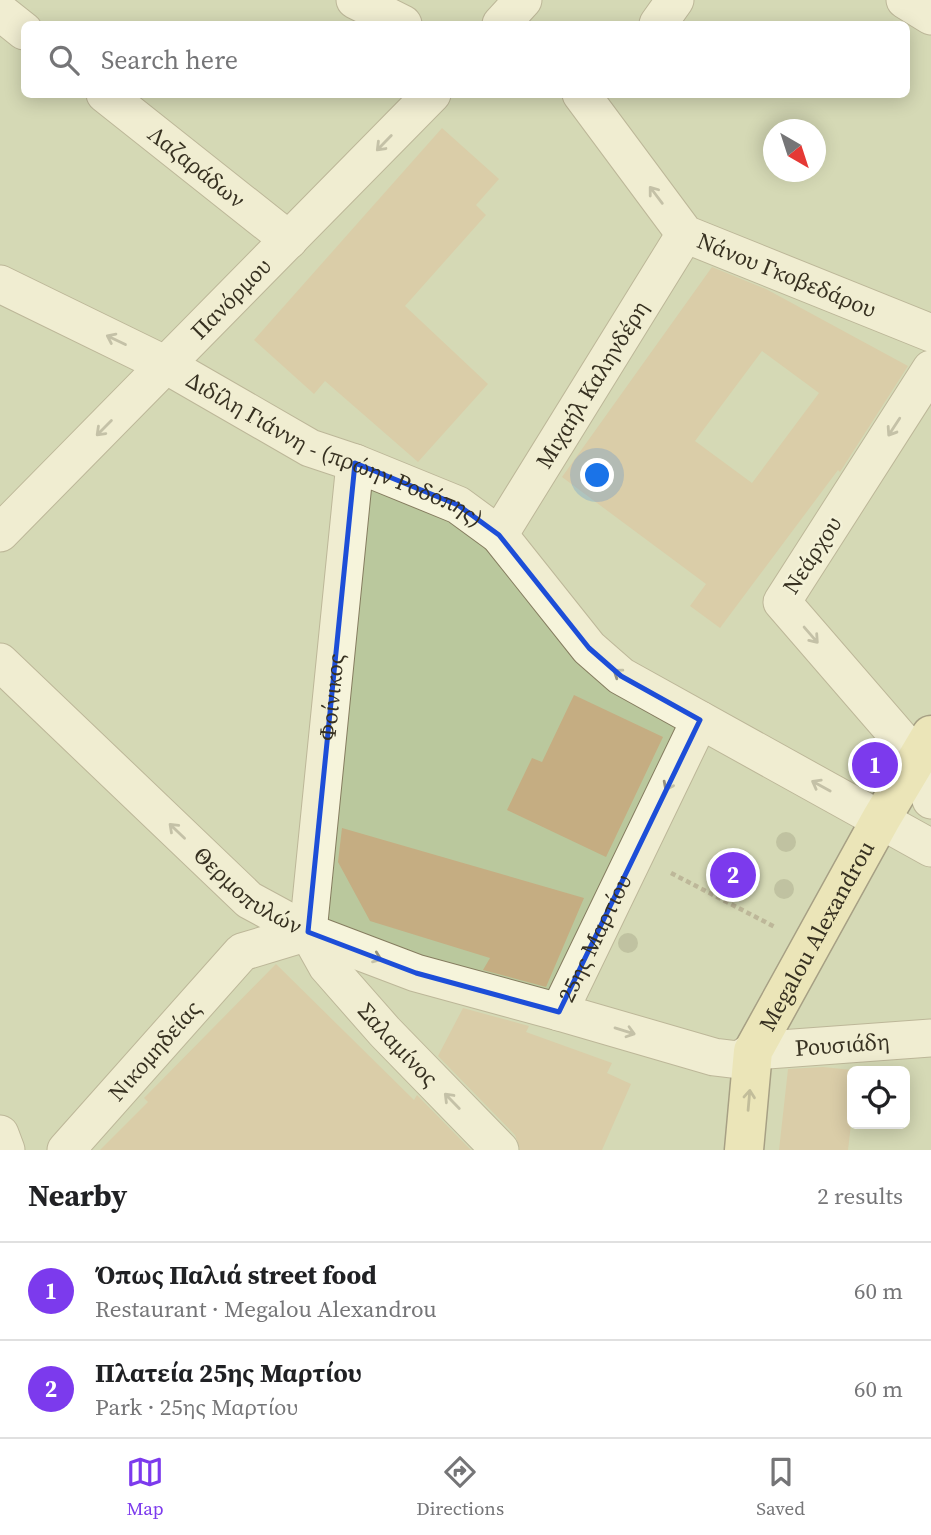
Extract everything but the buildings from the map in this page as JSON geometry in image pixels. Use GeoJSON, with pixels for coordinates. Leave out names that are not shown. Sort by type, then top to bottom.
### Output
{"type":"FeatureCollection","features":[{"type":"Feature","properties":{"kind":"main road","name":"Megalou Alexandrou"},"geometry":{"type":"LineString","coordinates":[[744,1150],[753,1051],[810,945],[924,746]]}},
{"type":"Feature","properties":{"kind":"street"},"geometry":{"type":"LineString","coordinates":[[355,0],[397,21]]}},
{"type":"Feature","properties":{"kind":"street"},"geometry":{"type":"LineString","coordinates":[[660,21],[675,0]]}},
{"type":"Feature","properties":{"kind":"street"},"geometry":{"type":"LineString","coordinates":[[905,0],[931,16]]}},
{"type":"Feature","properties":{"kind":"street"},"geometry":{"type":"LineString","coordinates":[[0,12],[21,29]]}},
{"type":"Feature","properties":{"kind":"street","name":"Λαζαράδων"},"geometry":{"type":"LineString","coordinates":[[110,98],[289,240]]}},
{"type":"Feature","properties":{"kind":"street","name":"Πανόρμου"},"geometry":{"type":"LineString","coordinates":[[0,533],[428,98]]}},
{"type":"Feature","properties":{"kind":"street","name":"Νάνου Γκοβεδάρου"},"geometry":{"type":"LineString","coordinates":[[595,101],[685,234],[931,333]]}},
{"type":"Feature","properties":{"kind":"street","name":"Μιχαήλ Καληνδέρη"},"geometry":{"type":"LineString","coordinates":[[499,535],[685,234]]}},
{"type":"Feature","properties":{"kind":"street","name":"Διδίλη Γιάννη - (πρώην Ροδόπης)"},"geometry":{"type":"LineString","coordinates":[[0,284],[166,365],[310,448],[355,463],[458,505],[499,535],[589,648],[621,676],[931,848]]}},
{"type":"Feature","properties":{"kind":"street","name":"Νεάρχου"},"geometry":{"type":"LineString","coordinates":[[924,746],[782,601],[931,369]]}},
{"type":"Feature","properties":{"kind":"street","name":"Φοίνικος"},"geometry":{"type":"LineString","coordinates":[[308,932],[355,463]]}},
{"type":"Feature","properties":{"kind":"street","name":"Θερμοπυλών"},"geometry":{"type":"LineString","coordinates":[[0,662],[249,900],[308,932],[415,973],[559,1012]]}},
{"type":"Feature","properties":{"kind":"street","name":"25ης Μαρτίου"},"geometry":{"type":"LineString","coordinates":[[700,720],[559,1012],[714,1057],[739,1060],[753,1051]]}},
{"type":"Feature","properties":{"kind":"street"},"geometry":{"type":"LineString","coordinates":[[924,746],[931,800]]}},
{"type":"Feature","properties":{"kind":"street","name":"Νικομηδείας"},"geometry":{"type":"LineString","coordinates":[[66,1150],[242,952],[253,932],[254,921],[249,900]]}},
{"type":"Feature","properties":{"kind":"street"},"geometry":{"type":"LineString","coordinates":[[242,952],[308,932]]}},
{"type":"Feature","properties":{"kind":"street","name":"Σαλαμίνος"},"geometry":{"type":"LineString","coordinates":[[308,932],[327,966],[385,1032],[500,1150]]}},
{"type":"Feature","properties":{"kind":"street","name":"Ρουσιάδη"},"geometry":{"type":"LineString","coordinates":[[753,1051],[931,1038]]}},
{"type":"Feature","properties":{"kind":"street"},"geometry":{"type":"LineString","coordinates":[[0,1134],[6,1150]]}},
{"type":"Feature","properties":{"kind":"path"},"geometry":{"type":"LineString","coordinates":[[635,854],[810,945]]}},
{"type":"Feature","properties":{"kind":"highlighted area"},"geometry":{"type":"Polygon","coordinates":[[[355,463],[458,505],[499,535],[589,648],[621,676],[700,720],[559,1012],[416,973],[308,932],[355,463]]]}},
{"type":"Feature","properties":{"kind":"green space"},"geometry":{"type":"Polygon","coordinates":[[[0,0],[931,0],[931,1150],[0,1150],[0,0]]]}},
{"type":"Feature","properties":{"kind":"place","name":"Όπως Παλιά street food"},"geometry":{"type":"Point","coordinates":[875,765]}},
{"type":"Feature","properties":{"kind":"place","name":"Πλατεία 25ης Μαρτίου"},"geometry":{"type":"Point","coordinates":[733,875]}}]}
